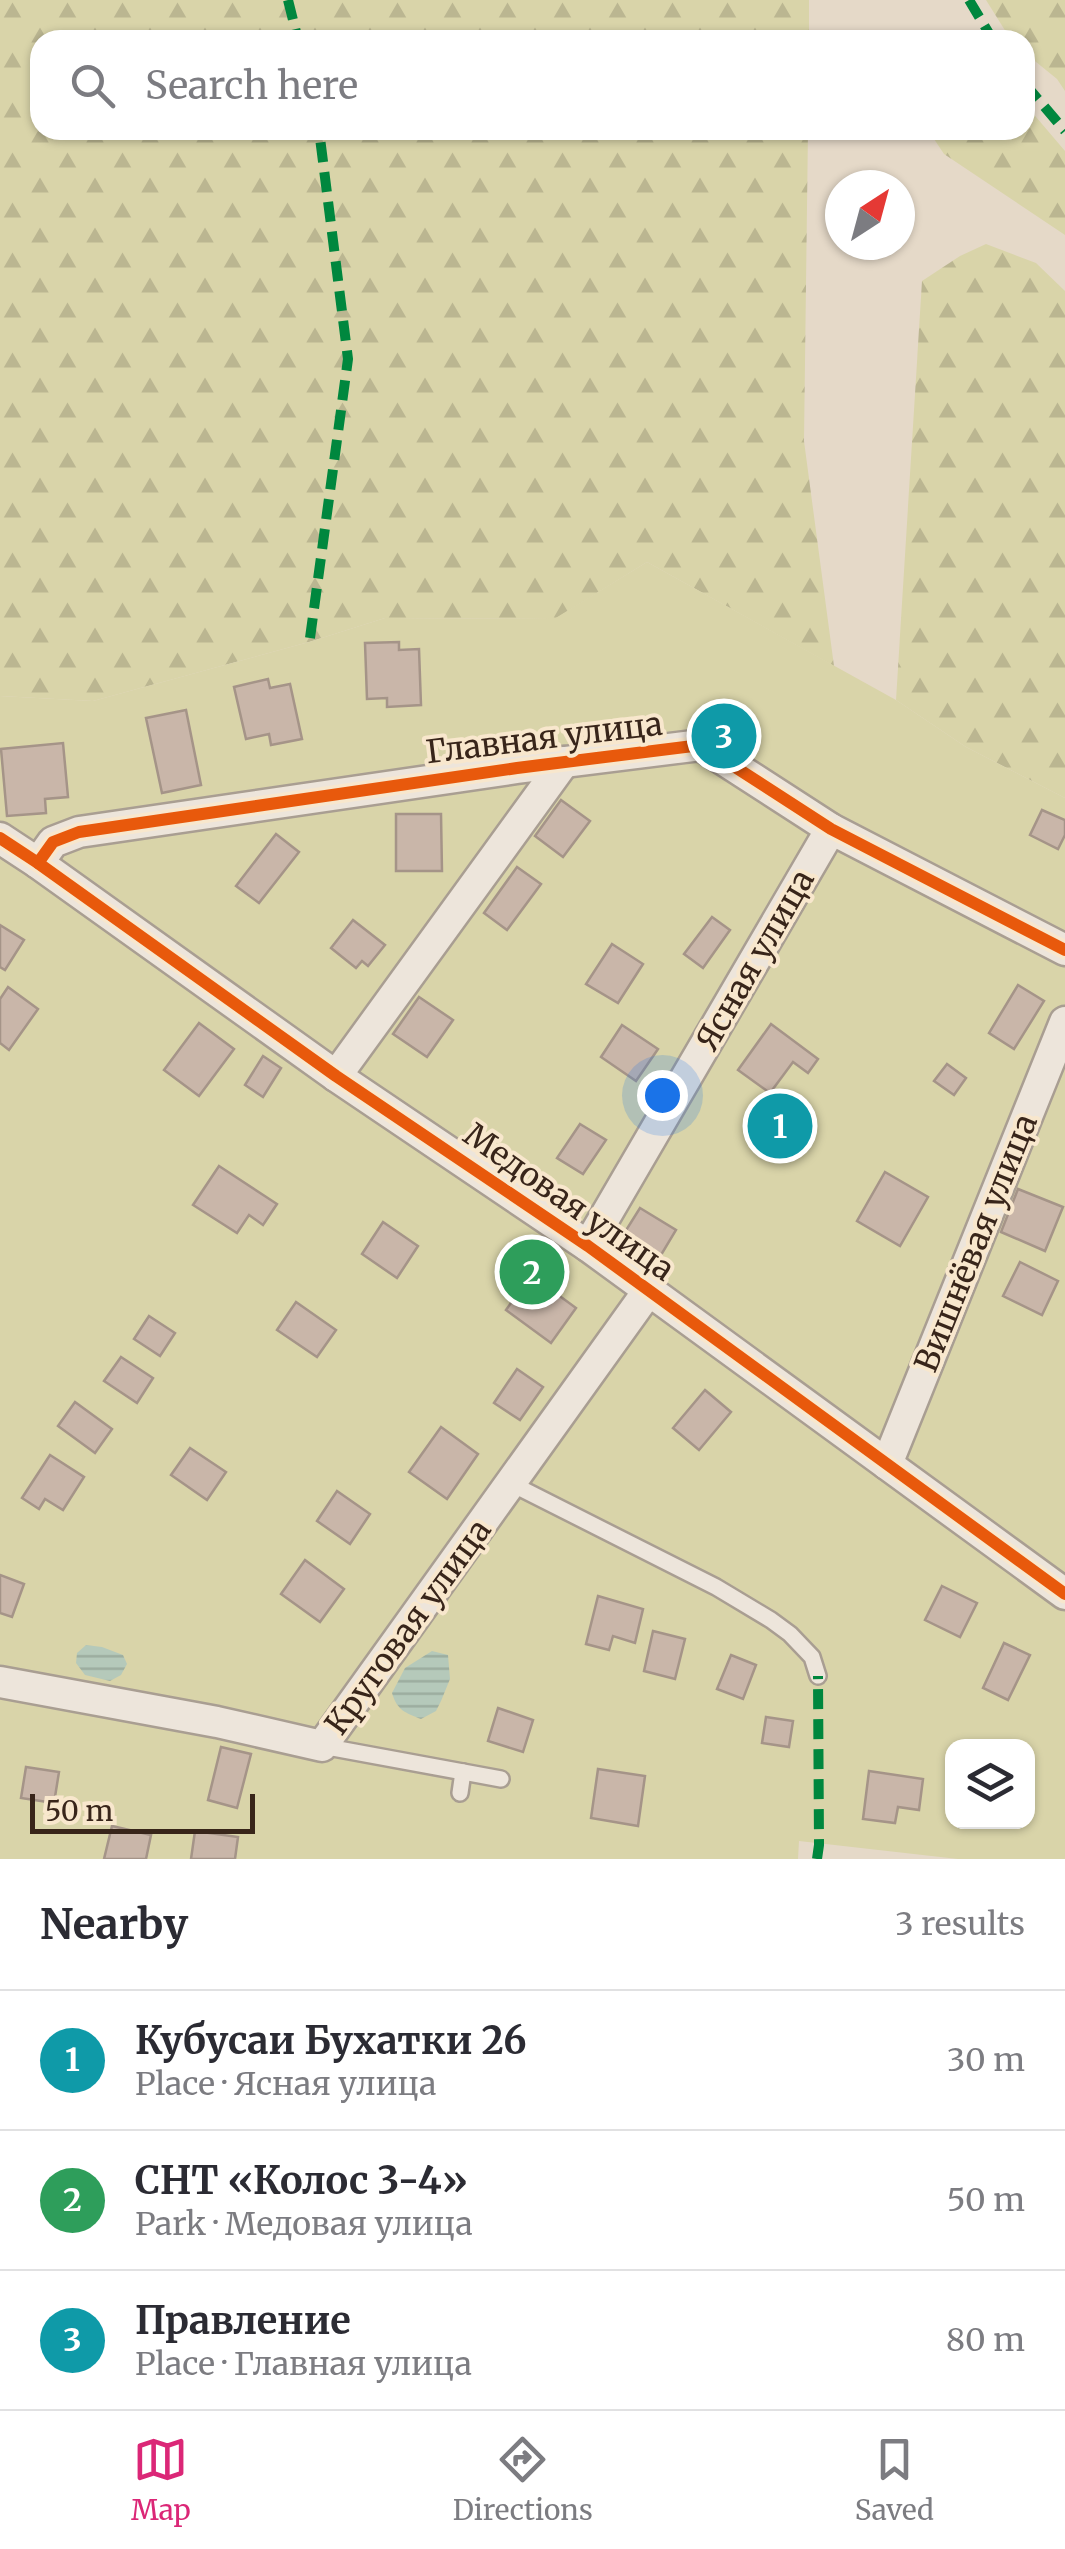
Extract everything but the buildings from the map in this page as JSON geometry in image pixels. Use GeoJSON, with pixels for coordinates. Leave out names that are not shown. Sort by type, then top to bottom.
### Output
{"type":"FeatureCollection","features":[{"type":"Feature","properties":{"kind":"street","name":"Главная улица"},"geometry":{"type":"LineString","coordinates":[[38,863],[53,842],[79,832],[701,746],[832,829],[1065,950]]}},
{"type":"Feature","properties":{"kind":"street"},"geometry":{"type":"LineString","coordinates":[[336,1076],[564,762]]}},
{"type":"Feature","properties":{"kind":"street","name":"Ясная улица"},"geometry":{"type":"LineString","coordinates":[[588,1246],[832,829]]}},
{"type":"Feature","properties":{"kind":"street"},"geometry":{"type":"LineString","coordinates":[[0,838],[38,863]]}},
{"type":"Feature","properties":{"kind":"street","name":"Медовая улица"},"geometry":{"type":"LineString","coordinates":[[38,863],[336,1076],[588,1246],[1065,1594]]}},
{"type":"Feature","properties":{"kind":"street","name":"Вишнёвая улица"},"geometry":{"type":"LineString","coordinates":[[886,1464],[1065,1022]]}},
{"type":"Feature","properties":{"kind":"street","name":"Круговая улица"},"geometry":{"type":"LineString","coordinates":[[0,1682],[217,1722],[322,1746],[649,1290]]}},
{"type":"Feature","properties":{"kind":"lane"},"geometry":{"type":"LineString","coordinates":[[512,1484],[771,1620],[812,1657],[818,1676]]}},
{"type":"Feature","properties":{"kind":"lane"},"geometry":{"type":"LineString","coordinates":[[322,1746],[501,1779]]}},
{"type":"Feature","properties":{"kind":"lane"},"geometry":{"type":"LineString","coordinates":[[460,1794],[463,1772]]}},
{"type":"Feature","properties":{"kind":"green space"},"geometry":{"type":"Polygon","coordinates":[[[0,0],[809,0],[809,30],[30,30],[30,140],[808,140],[804,441],[834,666],[647,562],[555,619],[385,618],[93,701],[0,696],[0,0]]]}},
{"type":"Feature","properties":{"kind":"green space"},"geometry":{"type":"Polygon","coordinates":[[[986,0],[1065,0],[1065,91],[1035,61],[1035,30],[1005,30],[986,0]]]}},
{"type":"Feature","properties":{"kind":"green space"},"geometry":{"type":"Polygon","coordinates":[[[1035,116],[1065,151],[1065,235],[944,154],[935,140],[1035,140],[1035,116]]]}},
{"type":"Feature","properties":{"kind":"green space"},"geometry":{"type":"Polygon","coordinates":[[[986,244],[1036,263],[1065,291],[1065,798],[966,747],[896,700],[922,281],[986,244]]]}},
{"type":"Feature","properties":{"kind":"green space"},"geometry":{"type":"Polygon","coordinates":[[[647,562],[896,700],[966,747],[1065,798],[1065,1859],[958,1859],[799,1841],[798,1859],[0,1859],[0,696],[93,701],[385,618],[554,619],[647,562]]]}},
{"type":"Feature","properties":{"kind":"shaded area"},"geometry":{"type":"Polygon","coordinates":[[[86,1645],[123,1655],[127,1664],[121,1675],[110,1681],[85,1675],[76,1663],[77,1653],[86,1645]]]}},
{"type":"Feature","properties":{"kind":"shaded area"},"geometry":{"type":"Polygon","coordinates":[[[432,1651],[448,1655],[450,1679],[436,1711],[421,1719],[402,1710],[392,1693],[405,1668],[432,1651]]]}},
{"type":"Feature","properties":{"kind":"marked path"},"geometry":{"type":"LineString","coordinates":[[288,0],[296,30]]}},
{"type":"Feature","properties":{"kind":"marked path"},"geometry":{"type":"LineString","coordinates":[[969,0],[987,30]]}},
{"type":"Feature","properties":{"kind":"marked path"},"geometry":{"type":"LineString","coordinates":[[1035,96],[1065,131]]}},
{"type":"Feature","properties":{"kind":"marked path"},"geometry":{"type":"LineString","coordinates":[[310,638],[348,359],[320,140]]}},
{"type":"Feature","properties":{"kind":"marked path"},"geometry":{"type":"LineString","coordinates":[[817,1859],[818,1676]]}},
{"type":"Feature","properties":{"kind":"cycle path"},"geometry":{"type":"LineString","coordinates":[[0,838],[38,863],[53,842],[79,832],[701,745],[831,829],[1065,950]]}},
{"type":"Feature","properties":{"kind":"cycle path"},"geometry":{"type":"LineString","coordinates":[[38,863],[336,1076],[588,1246],[1065,1594]]}},
{"type":"Feature","properties":{"kind":"place","name":"Правление"},"geometry":{"type":"Point","coordinates":[724,736]}},
{"type":"Feature","properties":{"kind":"place","name":"Кубусаи Бухатки 26"},"geometry":{"type":"Point","coordinates":[780,1126]}},
{"type":"Feature","properties":{"kind":"place","name":"СНТ «Колос 3-4»"},"geometry":{"type":"Point","coordinates":[532,1272]}}]}
